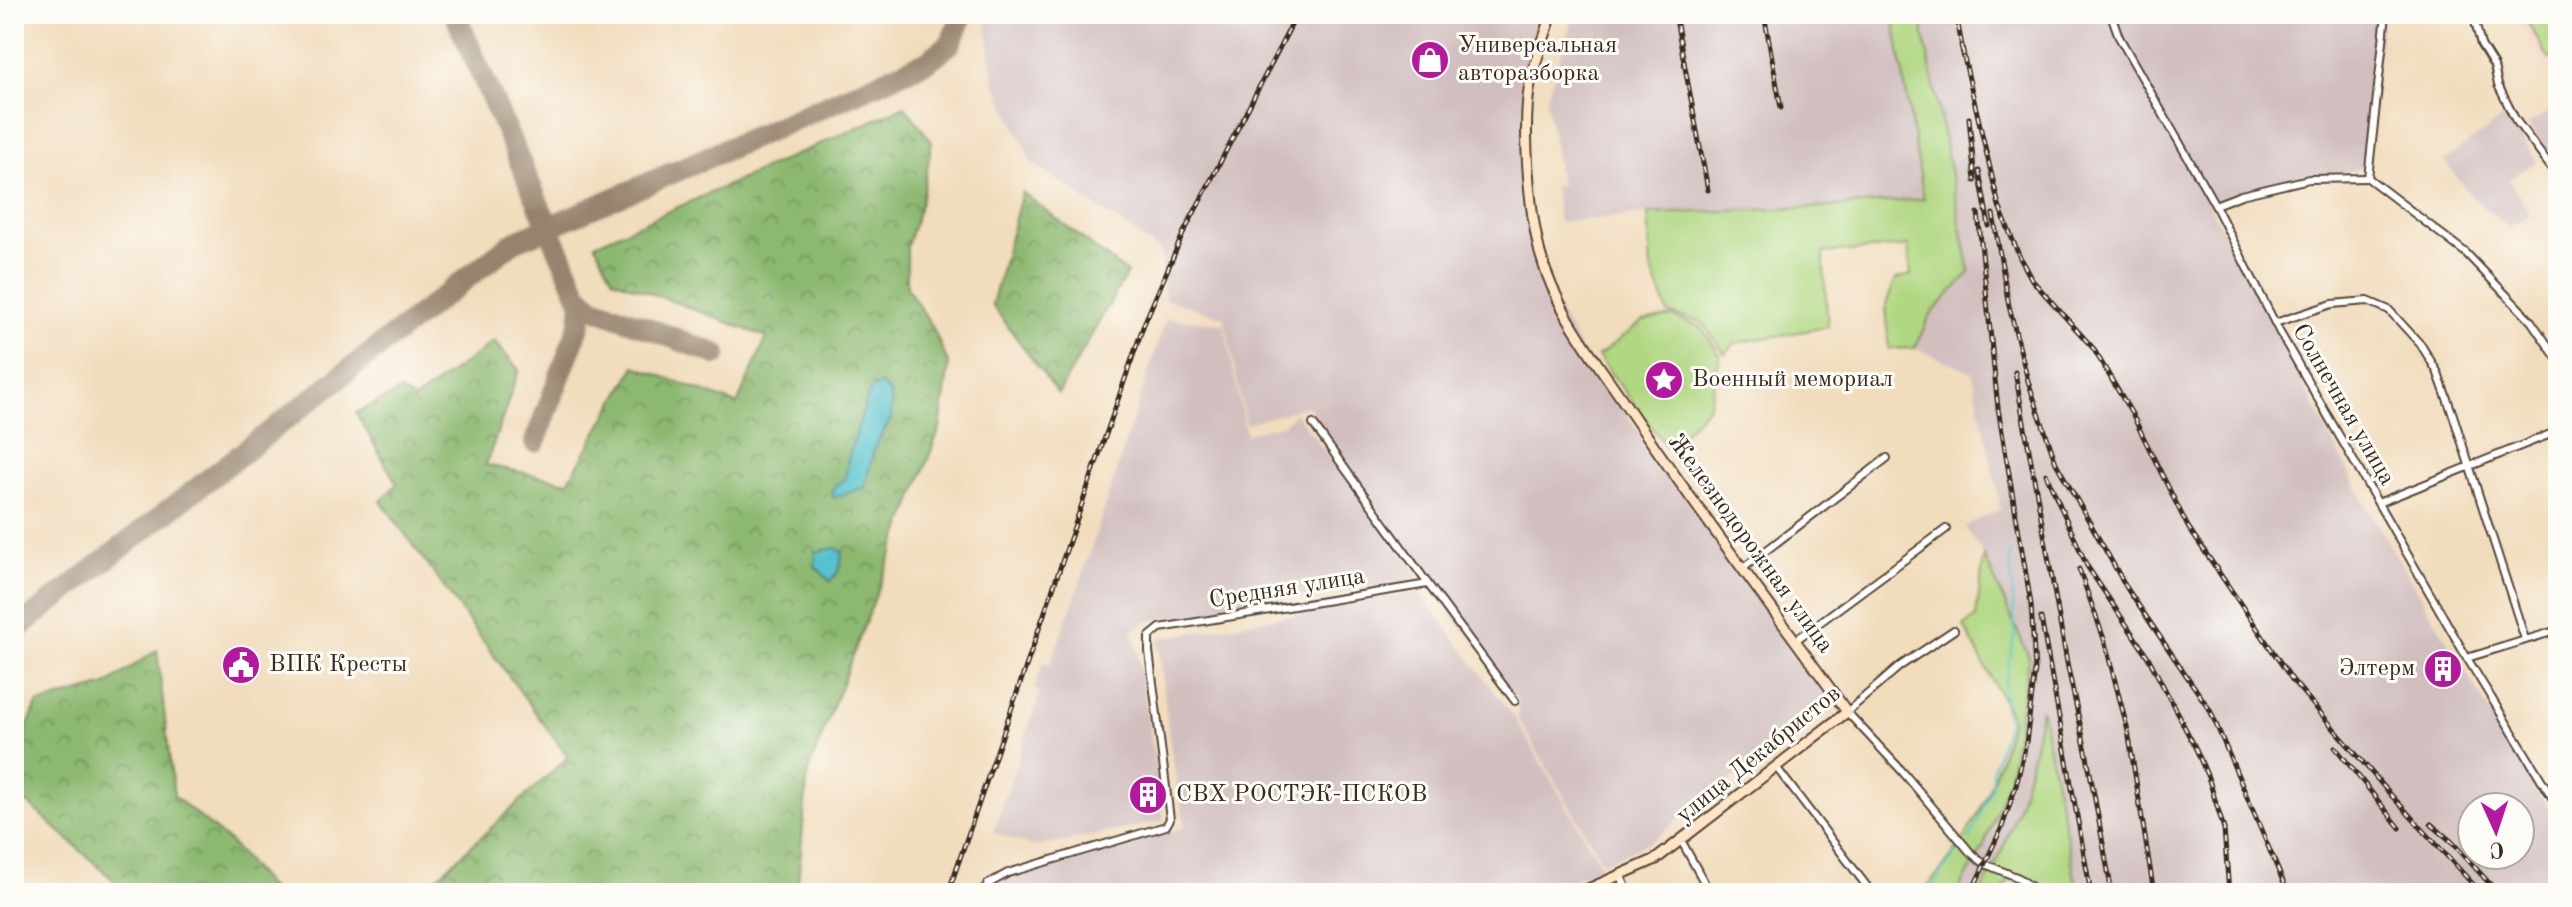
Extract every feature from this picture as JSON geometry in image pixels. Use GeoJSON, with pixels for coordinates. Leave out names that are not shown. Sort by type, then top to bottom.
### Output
{"type":"FeatureCollection","features":[{"type":"Feature","properties":{"kind":"street","name":"Железнодорожная улица"},"geometry":{"type":"LineString","coordinates":[[1552,14],[1531,80],[1527,107],[1529,177],[1540,251],[1555,296],[1691,501],[1847,712],[1970,852],[1985,864],[2019,878],[2040,893]]}},
{"type":"Feature","properties":{"kind":"street","name":"Солнечная улица"},"geometry":{"type":"LineString","coordinates":[[2111,14],[2119,37],[2215,205],[2275,323],[2467,658],[2558,807]]}},
{"type":"Feature","properties":{"kind":"street"},"geometry":{"type":"LineString","coordinates":[[2368,178],[2386,14]]}},
{"type":"Feature","properties":{"kind":"street"},"geometry":{"type":"LineString","coordinates":[[2473,14],[2481,45],[2494,66],[2498,85],[2515,119],[2558,177]]}},
{"type":"Feature","properties":{"kind":"street"},"geometry":{"type":"LineString","coordinates":[[2215,205],[2241,195],[2309,179],[2368,178],[2466,253],[2531,321],[2558,360]]}},
{"type":"Feature","properties":{"kind":"street"},"geometry":{"type":"LineString","coordinates":[[2275,323],[2332,304],[2368,301],[2389,310],[2421,345],[2437,371],[2525,639]]}},
{"type":"Feature","properties":{"kind":"street"},"geometry":{"type":"LineString","coordinates":[[1313,424],[1515,701]]}},
{"type":"Feature","properties":{"kind":"street"},"geometry":{"type":"LineString","coordinates":[[2378,503],[2558,431]]}},
{"type":"Feature","properties":{"kind":"street"},"geometry":{"type":"LineString","coordinates":[[1742,569],[1887,458]]}},
{"type":"Feature","properties":{"kind":"street"},"geometry":{"type":"LineString","coordinates":[[1796,640],[1946,529]]}},
{"type":"Feature","properties":{"kind":"street","name":"Средняя улица"},"geometry":{"type":"LineString","coordinates":[[982,893],[988,884],[1008,873],[1166,826],[1170,819],[1149,637],[1160,628],[1428,584]]}},
{"type":"Feature","properties":{"kind":"street","name":"улица Декабристов"},"geometry":{"type":"LineString","coordinates":[[1579,893],[1621,877],[1682,842],[1847,712],[1900,666],[1954,630]]}},
{"type":"Feature","properties":{"kind":"street"},"geometry":{"type":"LineString","coordinates":[[2467,658],[2558,630]]}},
{"type":"Feature","properties":{"kind":"street"},"geometry":{"type":"LineString","coordinates":[[1776,767],[1872,893]]}},
{"type":"Feature","properties":{"kind":"street"},"geometry":{"type":"LineString","coordinates":[[1682,842],[1710,893]]}},
{"type":"Feature","properties":{"kind":"street"},"geometry":{"type":"LineString","coordinates":[[1621,877],[1629,893]]}},
{"type":"Feature","properties":{"kind":"shaded area"},"geometry":{"type":"Polygon","coordinates":[[[985,14],[1547,14],[1528,79],[1523,109],[1526,178],[1537,251],[1551,297],[1581,350],[1832,702],[1650,842],[1603,863],[1518,718],[1518,702],[1473,639],[1457,623],[1308,406],[1246,424],[1224,317],[1165,299],[1160,250],[1032,163],[994,81],[985,14]]]}},
{"type":"Feature","properties":{"kind":"shaded area"},"geometry":{"type":"Polygon","coordinates":[[[1574,14],[1893,14],[1925,199],[1826,207],[1648,214],[1559,222],[1554,186],[1561,185],[1546,100],[1574,14]]]}},
{"type":"Feature","properties":{"kind":"shaded area"},"geometry":{"type":"Polygon","coordinates":[[[1920,14],[2383,14],[2366,167],[2209,205],[2368,509],[2558,825],[2558,893],[2078,893],[2041,710],[2033,758],[2015,819],[1998,861],[1980,893],[1957,893],[1983,848],[2009,778],[2029,657],[1984,556],[1965,526],[2001,509],[1972,372],[1915,348],[1930,315],[1970,273],[1920,14]]]}},
{"type":"Feature","properties":{"kind":"shaded area"},"geometry":{"type":"Polygon","coordinates":[[[2511,14],[2558,14],[2558,86],[2511,14]]]}},
{"type":"Feature","properties":{"kind":"shaded area"},"geometry":{"type":"Polygon","coordinates":[[[2548,112],[2558,128],[2558,173],[2528,124],[2548,112]]]}},
{"type":"Feature","properties":{"kind":"shaded area"},"geometry":{"type":"Polygon","coordinates":[[[2506,115],[2537,161],[2509,179],[2530,214],[2509,228],[2473,198],[2444,161],[2506,115]]]}},
{"type":"Feature","properties":{"kind":"shaded area"},"geometry":{"type":"Polygon","coordinates":[[[1166,318],[1224,324],[1246,434],[1284,424],[1295,413],[1418,574],[1414,580],[1147,621],[1131,633],[1136,643],[1164,821],[1036,847],[993,833],[1040,692],[1034,689],[1043,664],[1050,665],[1080,583],[1166,318]]]}},
{"type":"Feature","properties":{"kind":"shaded area"},"geometry":{"type":"Polygon","coordinates":[[[1419,592],[1516,720],[1602,867],[1568,881],[1513,893],[999,893],[1003,881],[1185,827],[1170,745],[1158,639],[1419,592]]]}},
{"type":"Feature","properties":{"kind":"green space"},"geometry":{"type":"Polygon","coordinates":[[[1893,14],[1920,14],[1970,273],[1930,315],[1915,348],[1889,349],[1886,304],[1896,279],[1911,275],[1908,246],[1823,253],[1828,327],[1735,343],[1725,354],[1702,322],[1668,313],[1651,268],[1648,214],[1826,207],[1924,199],[1893,14]]]}},
{"type":"Feature","properties":{"kind":"green space"},"geometry":{"type":"Polygon","coordinates":[[[2532,14],[2558,14],[2558,54],[2549,59],[2525,18],[2532,14]]]}},
{"type":"Feature","properties":{"kind":"green space"},"geometry":{"type":"Polygon","coordinates":[[[905,106],[932,142],[921,202],[907,246],[907,288],[932,326],[949,365],[940,428],[808,772],[797,893],[420,893],[568,757],[381,501],[397,484],[356,413],[400,391],[414,400],[494,341],[519,370],[486,465],[568,482],[635,366],[737,404],[767,337],[613,279],[595,244],[905,106]]]}},
{"type":"Feature","properties":{"kind":"green space"},"geometry":{"type":"Polygon","coordinates":[[[1022,192],[1127,273],[1058,394],[992,305],[1022,192]]]}},
{"type":"Feature","properties":{"kind":"green space"},"geometry":{"type":"Polygon","coordinates":[[[1672,316],[1701,327],[1720,355],[1709,406],[1668,449],[1598,356],[1643,321],[1672,316]]]}},
{"type":"Feature","properties":{"kind":"green space"},"geometry":{"type":"Polygon","coordinates":[[[1984,556],[2029,657],[2009,778],[1983,848],[1957,893],[1920,893],[1967,834],[1988,791],[2012,718],[1964,626],[1976,617],[1984,556]]]}},
{"type":"Feature","properties":{"kind":"green space"},"geometry":{"type":"Polygon","coordinates":[[[157,650],[174,796],[231,843],[274,893],[128,893],[14,791],[20,744],[37,704],[106,685],[157,650]]]}},
{"type":"Feature","properties":{"kind":"green space"},"geometry":{"type":"Polygon","coordinates":[[[2041,708],[2078,893],[2035,893],[2011,879],[2000,893],[1980,893],[2020,803],[2041,708]]]}},
{"type":"Feature","properties":{"kind":"water"},"geometry":{"type":"Polygon","coordinates":[[[880,384],[891,394],[891,418],[874,449],[865,487],[833,498],[834,486],[845,479],[870,390],[880,384]]]}},
{"type":"Feature","properties":{"kind":"water"},"geometry":{"type":"Polygon","coordinates":[[[835,548],[842,552],[841,561],[838,572],[830,581],[815,566],[816,552],[835,548]]]}},
{"type":"Feature","properties":{"kind":"waterway"},"geometry":{"type":"LineString","coordinates":[[1970,840],[1991,788],[1993,768],[2009,720],[2004,707],[2004,686],[2015,634],[2010,553]]}},
{"type":"Feature","properties":{"kind":"waterway"},"geometry":{"type":"LineString","coordinates":[[1928,893],[1962,848]]}},
{"type":"Feature","properties":{"kind":"taxiway"},"geometry":{"type":"LineString","coordinates":[[455,14],[582,303],[580,323],[535,442]]}},
{"type":"Feature","properties":{"kind":"taxiway"},"geometry":{"type":"LineString","coordinates":[[14,631],[512,243],[928,61],[950,44],[963,14]]}},
{"type":"Feature","properties":{"kind":"taxiway"},"geometry":{"type":"LineString","coordinates":[[579,296],[592,307],[716,354]]}},
{"type":"Feature","properties":{"kind":"railway"},"geometry":{"type":"LineString","coordinates":[[948,893],[1144,324],[1183,234],[1297,14]]}},
{"type":"Feature","properties":{"kind":"railway"},"geometry":{"type":"LineString","coordinates":[[1675,14],[1708,190]]}},
{"type":"Feature","properties":{"kind":"railway"},"geometry":{"type":"LineString","coordinates":[[1764,14],[1781,108]]}},
{"type":"Feature","properties":{"kind":"railway"},"geometry":{"type":"LineString","coordinates":[[1956,14],[1964,57]]}},
{"type":"Feature","properties":{"kind":"railway"},"geometry":{"type":"LineString","coordinates":[[1961,45],[1999,206],[2032,280],[2093,348],[2132,414],[2188,527],[2293,681],[2481,893]]}},
{"type":"Feature","properties":{"kind":"railway"},"geometry":{"type":"LineString","coordinates":[[1969,118],[1975,181]]}},
{"type":"Feature","properties":{"kind":"railway"},"geometry":{"type":"LineString","coordinates":[[1979,171],[1989,226]]}},
{"type":"Feature","properties":{"kind":"railway"},"geometry":{"type":"LineString","coordinates":[[1971,893],[2002,827],[2016,786],[2026,743],[2035,670],[2031,604],[1998,408],[1978,213]]}},
{"type":"Feature","properties":{"kind":"railway"},"geometry":{"type":"LineString","coordinates":[[1993,214],[2009,306],[2028,381],[2056,463],[2128,590],[2210,710],[2288,893]]}},
{"type":"Feature","properties":{"kind":"railway"},"geometry":{"type":"LineString","coordinates":[[2015,372],[2112,893]]}},
{"type":"Feature","properties":{"kind":"railway"},"geometry":{"type":"LineString","coordinates":[[2046,474],[2087,566],[2148,657],[2196,749],[2224,829],[2229,893]]}},
{"type":"Feature","properties":{"kind":"railway"},"geometry":{"type":"LineString","coordinates":[[2079,569],[2104,639],[2128,731],[2154,893]]}},
{"type":"Feature","properties":{"kind":"railway"},"geometry":{"type":"LineString","coordinates":[[2041,618],[2091,893]]}},
{"type":"Feature","properties":{"kind":"railway"},"geometry":{"type":"LineString","coordinates":[[2335,747],[2400,828]]}},
{"type":"Feature","properties":{"kind":"railway"},"geometry":{"type":"LineString","coordinates":[[2431,824],[2452,842],[2498,893]]}},
{"type":"Feature","properties":{"kind":"place","name":"Универсальная авторазборка"},"geometry":{"type":"Point","coordinates":[1430,60]}},
{"type":"Feature","properties":{"kind":"place","name":"Военный мемориал"},"geometry":{"type":"Point","coordinates":[1664,380]}},
{"type":"Feature","properties":{"kind":"place","name":"ВПК Кресты"},"geometry":{"type":"Point","coordinates":[241,665]}},
{"type":"Feature","properties":{"kind":"place","name":"Элтерм"},"geometry":{"type":"Point","coordinates":[2443,669]}},
{"type":"Feature","properties":{"kind":"place","name":"СВХ РОСТЭК-ПСКОВ"},"geometry":{"type":"Point","coordinates":[1148,795]}}]}
